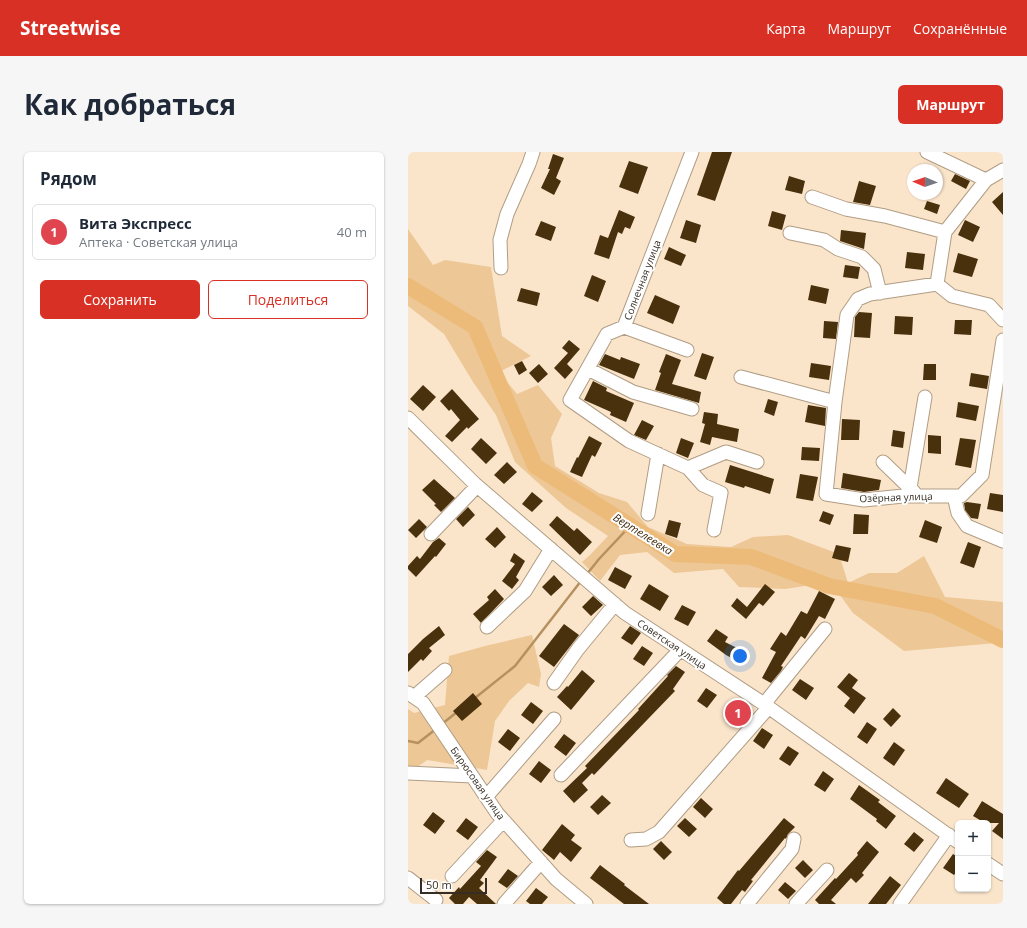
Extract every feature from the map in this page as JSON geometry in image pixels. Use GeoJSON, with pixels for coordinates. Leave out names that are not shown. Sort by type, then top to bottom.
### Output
{"type":"FeatureCollection","features":[{"type":"Feature","properties":{"kind":"street"},"geometry":{"type":"LineString","coordinates":[[501,268],[500,240],[507,214],[530,164],[533,152]]}},
{"type":"Feature","properties":{"kind":"street","name":"Солнечная улица"},"geometry":{"type":"LineString","coordinates":[[688,468],[629,441],[570,400],[607,334],[624,327],[692,152]]}},
{"type":"Feature","properties":{"kind":"street"},"geometry":{"type":"LineString","coordinates":[[927,152],[986,180]]}},
{"type":"Feature","properties":{"kind":"street"},"geometry":{"type":"LineString","coordinates":[[1003,170],[986,180],[945,232],[937,284],[952,296],[989,305],[1003,320]]}},
{"type":"Feature","properties":{"kind":"street"},"geometry":{"type":"LineString","coordinates":[[812,197],[846,209],[885,216],[945,232]]}},
{"type":"Feature","properties":{"kind":"street"},"geometry":{"type":"LineString","coordinates":[[790,233],[824,240],[838,249],[862,256],[874,269],[880,293]]}},
{"type":"Feature","properties":{"kind":"street","name":"Озёрная улица"},"geometry":{"type":"LineString","coordinates":[[937,284],[870,294],[858,299],[847,315],[835,402],[826,494],[864,500],[914,492],[961,496],[982,475],[1003,340]]}},
{"type":"Feature","properties":{"kind":"street"},"geometry":{"type":"LineString","coordinates":[[624,327],[687,350]]}},
{"type":"Feature","properties":{"kind":"street"},"geometry":{"type":"LineString","coordinates":[[588,369],[633,392],[692,409]]}},
{"type":"Feature","properties":{"kind":"street"},"geometry":{"type":"LineString","coordinates":[[741,377],[835,402]]}},
{"type":"Feature","properties":{"kind":"street"},"geometry":{"type":"LineString","coordinates":[[914,492],[925,397]]}},
{"type":"Feature","properties":{"kind":"street","name":"Советская улица"},"geometry":{"type":"LineString","coordinates":[[408,418],[477,486],[626,613],[766,706],[953,839]]}},
{"type":"Feature","properties":{"kind":"street"},"geometry":{"type":"LineString","coordinates":[[714,530],[721,492],[702,484],[688,468],[726,452],[757,462]]}},
{"type":"Feature","properties":{"kind":"street"},"geometry":{"type":"LineString","coordinates":[[648,514],[658,454]]}},
{"type":"Feature","properties":{"kind":"street"},"geometry":{"type":"LineString","coordinates":[[883,462],[914,492]]}},
{"type":"Feature","properties":{"kind":"street"},"geometry":{"type":"LineString","coordinates":[[431,534],[477,486]]}},
{"type":"Feature","properties":{"kind":"street"},"geometry":{"type":"LineString","coordinates":[[954,496],[958,513],[967,526],[1003,541]]}},
{"type":"Feature","properties":{"kind":"street"},"geometry":{"type":"LineString","coordinates":[[487,627],[525,591],[551,549]]}},
{"type":"Feature","properties":{"kind":"street"},"geometry":{"type":"LineString","coordinates":[[554,683],[578,649],[615,604]]}},
{"type":"Feature","properties":{"kind":"street"},"geometry":{"type":"LineString","coordinates":[[631,840],[646,839],[659,832],[766,706],[825,629]]}},
{"type":"Feature","properties":{"kind":"street"},"geometry":{"type":"LineString","coordinates":[[561,775],[680,650]]}},
{"type":"Feature","properties":{"kind":"street"},"geometry":{"type":"LineString","coordinates":[[411,695],[445,670]]}},
{"type":"Feature","properties":{"kind":"street","name":"Бирюсовая улица"},"geometry":{"type":"LineString","coordinates":[[411,695],[423,703],[503,820],[556,879],[586,904]]}},
{"type":"Feature","properties":{"kind":"street"},"geometry":{"type":"LineString","coordinates":[[486,797],[554,719]]}},
{"type":"Feature","properties":{"kind":"street"},"geometry":{"type":"LineString","coordinates":[[408,773],[472,776]]}},
{"type":"Feature","properties":{"kind":"street"},"geometry":{"type":"LineString","coordinates":[[452,876],[503,820]]}},
{"type":"Feature","properties":{"kind":"street"},"geometry":{"type":"LineString","coordinates":[[747,904],[792,849],[794,839]]}},
{"type":"Feature","properties":{"kind":"street"},"geometry":{"type":"LineString","coordinates":[[900,904],[953,839]]}},
{"type":"Feature","properties":{"kind":"street"},"geometry":{"type":"LineString","coordinates":[[504,904],[541,862]]}},
{"type":"Feature","properties":{"kind":"street"},"geometry":{"type":"LineString","coordinates":[[991,866],[1003,874]]}},
{"type":"Feature","properties":{"kind":"street"},"geometry":{"type":"LineString","coordinates":[[796,904],[827,870]]}},
{"type":"Feature","properties":{"kind":"street"},"geometry":{"type":"LineString","coordinates":[[408,878],[436,900]]}},
{"type":"Feature","properties":{"kind":"shaded area"},"geometry":{"type":"Polygon","coordinates":[[[408,229],[433,265],[445,260],[491,267],[502,336],[531,356],[499,372],[517,394],[538,385],[562,414],[551,438],[555,466],[599,493],[627,502],[648,527],[687,544],[731,547],[753,537],[788,535],[839,554],[848,583],[869,573],[897,573],[924,556],[945,597],[1003,602],[1003,648],[997,643],[904,651],[853,613],[837,591],[812,585],[785,589],[739,587],[723,569],[674,573],[647,552],[620,555],[600,581],[582,562],[608,536],[566,508],[515,462],[496,415],[473,382],[444,334],[408,306],[408,229]]]}},
{"type":"Feature","properties":{"kind":"shaded area"},"geometry":{"type":"Polygon","coordinates":[[[532,635],[541,674],[539,687],[528,683],[509,701],[495,721],[487,770],[427,760],[408,774],[408,709],[414,713],[445,705],[449,656],[532,635]]]}},
{"type":"Feature","properties":{"kind":"building"},"geometry":{"type":"Polygon","coordinates":[[[712,152],[732,152],[715,201],[697,195],[712,152]]]}},
{"type":"Feature","properties":{"kind":"building"},"geometry":{"type":"Polygon","coordinates":[[[553,154],[564,158],[556,178],[561,181],[554,195],[541,188],[550,169],[548,169],[553,154]]]}},
{"type":"Feature","properties":{"kind":"building"},"geometry":{"type":"Polygon","coordinates":[[[629,161],[648,167],[638,194],[619,187],[629,161]]]}},
{"type":"Feature","properties":{"kind":"building"},"geometry":{"type":"Polygon","coordinates":[[[955,174],[970,181],[966,189],[951,181],[955,174]]]}},
{"type":"Feature","properties":{"kind":"building"},"geometry":{"type":"Polygon","coordinates":[[[789,176],[805,181],[802,194],[785,190],[789,176]]]}},
{"type":"Feature","properties":{"kind":"building"},"geometry":{"type":"Polygon","coordinates":[[[859,181],[876,186],[870,205],[853,202],[859,181]]]}},
{"type":"Feature","properties":{"kind":"building"},"geometry":{"type":"Polygon","coordinates":[[[1003,192],[1003,215],[992,202],[1003,192]]]}},
{"type":"Feature","properties":{"kind":"building"},"geometry":{"type":"Polygon","coordinates":[[[927,201],[940,205],[937,214],[924,209],[927,201]]]}},
{"type":"Feature","properties":{"kind":"building"},"geometry":{"type":"Polygon","coordinates":[[[619,210],[635,217],[630,229],[625,227],[622,234],[618,232],[609,259],[594,254],[600,235],[608,238],[619,210]]]}},
{"type":"Feature","properties":{"kind":"building"},"geometry":{"type":"Polygon","coordinates":[[[772,211],[786,215],[782,230],[768,226],[772,211]]]}},
{"type":"Feature","properties":{"kind":"building"},"geometry":{"type":"Polygon","coordinates":[[[686,220],[701,225],[696,243],[680,238],[686,220]]]}},
{"type":"Feature","properties":{"kind":"building"},"geometry":{"type":"Polygon","coordinates":[[[965,220],[980,227],[973,242],[958,235],[965,220]]]}},
{"type":"Feature","properties":{"kind":"building"},"geometry":{"type":"Polygon","coordinates":[[[541,221],[556,227],[551,241],[535,235],[541,221]]]}},
{"type":"Feature","properties":{"kind":"building"},"geometry":{"type":"Polygon","coordinates":[[[841,230],[866,233],[864,249],[840,241],[841,230]]]}},
{"type":"Feature","properties":{"kind":"building"},"geometry":{"type":"Polygon","coordinates":[[[669,247],[686,255],[681,266],[664,259],[669,247]]]}},
{"type":"Feature","properties":{"kind":"building"},"geometry":{"type":"Polygon","coordinates":[[[907,252],[925,254],[923,270],[905,268],[907,252]]]}},
{"type":"Feature","properties":{"kind":"building"},"geometry":{"type":"Polygon","coordinates":[[[958,253],[978,259],[972,277],[953,272],[958,253]]]}},
{"type":"Feature","properties":{"kind":"building"},"geometry":{"type":"Polygon","coordinates":[[[845,265],[860,267],[858,279],[843,277],[845,265]]]}},
{"type":"Feature","properties":{"kind":"building"},"geometry":{"type":"Polygon","coordinates":[[[592,275],[606,281],[598,302],[584,296],[592,275]]]}},
{"type":"Feature","properties":{"kind":"building"},"geometry":{"type":"Polygon","coordinates":[[[811,285],[829,289],[826,304],[808,300],[811,285]]]}},
{"type":"Feature","properties":{"kind":"building"},"geometry":{"type":"Polygon","coordinates":[[[521,288],[540,293],[537,306],[517,301],[521,288]]]}},
{"type":"Feature","properties":{"kind":"building"},"geometry":{"type":"Polygon","coordinates":[[[655,295],[680,306],[673,324],[647,313],[655,295]]]}},
{"type":"Feature","properties":{"kind":"building"},"geometry":{"type":"Polygon","coordinates":[[[859,312],[872,313],[870,338],[854,337],[855,317],[859,312]]]}},
{"type":"Feature","properties":{"kind":"building"},"geometry":{"type":"Polygon","coordinates":[[[895,316],[913,317],[912,335],[894,334],[895,316]]]}},
{"type":"Feature","properties":{"kind":"building"},"geometry":{"type":"Polygon","coordinates":[[[955,320],[972,320],[971,335],[954,334],[955,320]]]}},
{"type":"Feature","properties":{"kind":"building"},"geometry":{"type":"Polygon","coordinates":[[[824,321],[838,322],[836,339],[823,338],[824,321]]]}},
{"type":"Feature","properties":{"kind":"building"},"geometry":{"type":"Polygon","coordinates":[[[569,340],[580,349],[567,364],[573,370],[565,379],[554,368],[568,353],[562,348],[569,340]]]}},
{"type":"Feature","properties":{"kind":"building"},"geometry":{"type":"Polygon","coordinates":[[[702,353],[714,357],[706,380],[694,376],[702,353]]]}},
{"type":"Feature","properties":{"kind":"building"},"geometry":{"type":"Polygon","coordinates":[[[605,354],[620,360],[621,357],[640,364],[634,379],[599,365],[605,354]]]}},
{"type":"Feature","properties":{"kind":"building"},"geometry":{"type":"Polygon","coordinates":[[[666,354],[681,360],[672,384],[701,392],[699,403],[655,390],[661,373],[659,372],[666,354]]]}},
{"type":"Feature","properties":{"kind":"building"},"geometry":{"type":"Polygon","coordinates":[[[522,361],[527,370],[519,375],[514,365],[522,361]]]}},
{"type":"Feature","properties":{"kind":"building"},"geometry":{"type":"Polygon","coordinates":[[[811,363],[831,366],[829,380],[809,377],[811,363]]]}},
{"type":"Feature","properties":{"kind":"building"},"geometry":{"type":"Polygon","coordinates":[[[539,364],[548,374],[538,383],[529,373],[539,364]]]}},
{"type":"Feature","properties":{"kind":"building"},"geometry":{"type":"Polygon","coordinates":[[[924,364],[936,364],[936,380],[923,380],[924,364]]]}},
{"type":"Feature","properties":{"kind":"building"},"geometry":{"type":"Polygon","coordinates":[[[971,373],[989,376],[987,389],[969,386],[971,373]]]}},
{"type":"Feature","properties":{"kind":"building"},"geometry":{"type":"Polygon","coordinates":[[[593,381],[607,388],[606,391],[634,403],[626,422],[610,415],[611,412],[584,400],[593,381]]]}},
{"type":"Feature","properties":{"kind":"building"},"geometry":{"type":"Polygon","coordinates":[[[423,385],[436,397],[423,411],[410,399],[423,385]]]}},
{"type":"Feature","properties":{"kind":"building"},"geometry":{"type":"Polygon","coordinates":[[[452,389],[479,419],[468,429],[467,427],[452,442],[445,436],[460,420],[451,409],[449,411],[440,401],[452,389]]]}},
{"type":"Feature","properties":{"kind":"building"},"geometry":{"type":"Polygon","coordinates":[[[768,399],[778,402],[774,416],[764,412],[768,399]]]}},
{"type":"Feature","properties":{"kind":"building"},"geometry":{"type":"Polygon","coordinates":[[[958,402],[979,406],[976,421],[956,417],[958,402]]]}},
{"type":"Feature","properties":{"kind":"building"},"geometry":{"type":"Polygon","coordinates":[[[808,405],[826,408],[825,426],[805,422],[808,405]]]}},
{"type":"Feature","properties":{"kind":"building"},"geometry":{"type":"Polygon","coordinates":[[[704,412],[718,414],[717,424],[739,429],[737,442],[712,437],[710,445],[700,442],[705,424],[702,423],[704,412]]]}},
{"type":"Feature","properties":{"kind":"building"},"geometry":{"type":"Polygon","coordinates":[[[842,419],[860,420],[859,440],[841,440],[842,419]]]}},
{"type":"Feature","properties":{"kind":"building"},"geometry":{"type":"Polygon","coordinates":[[[642,420],[654,426],[646,440],[634,435],[642,420]]]}},
{"type":"Feature","properties":{"kind":"building"},"geometry":{"type":"Polygon","coordinates":[[[893,430],[905,432],[903,448],[891,446],[893,430]]]}},
{"type":"Feature","properties":{"kind":"building"},"geometry":{"type":"Polygon","coordinates":[[[928,435],[941,436],[941,454],[928,453],[928,435]]]}},
{"type":"Feature","properties":{"kind":"building"},"geometry":{"type":"Polygon","coordinates":[[[589,436],[602,443],[595,457],[592,455],[582,477],[570,472],[589,436]]]}},
{"type":"Feature","properties":{"kind":"building"},"geometry":{"type":"Polygon","coordinates":[[[481,438],[497,453],[486,464],[471,449],[481,438]]]}},
{"type":"Feature","properties":{"kind":"building"},"geometry":{"type":"Polygon","coordinates":[[[681,438],[694,443],[688,458],[676,453],[681,438]]]}},
{"type":"Feature","properties":{"kind":"building"},"geometry":{"type":"Polygon","coordinates":[[[960,438],[976,440],[971,468],[955,465],[960,438]]]}},
{"type":"Feature","properties":{"kind":"building"},"geometry":{"type":"Polygon","coordinates":[[[802,447],[820,448],[819,461],[801,460],[802,447]]]}},
{"type":"Feature","properties":{"kind":"building"},"geometry":{"type":"Polygon","coordinates":[[[507,462],[517,472],[504,484],[494,475],[507,462]]]}},
{"type":"Feature","properties":{"kind":"building"},"geometry":{"type":"Polygon","coordinates":[[[730,465],[774,479],[770,494],[745,486],[744,488],[725,482],[730,465]]]}},
{"type":"Feature","properties":{"kind":"building"},"geometry":{"type":"Polygon","coordinates":[[[843,473],[881,480],[879,490],[864,492],[841,488],[843,473]]]}},
{"type":"Feature","properties":{"kind":"building"},"geometry":{"type":"Polygon","coordinates":[[[800,474],[818,477],[813,501],[796,498],[800,474]]]}},
{"type":"Feature","properties":{"kind":"building"},"geometry":{"type":"Polygon","coordinates":[[[434,479],[455,498],[441,512],[434,505],[436,504],[422,490],[434,479]]]}},
{"type":"Feature","properties":{"kind":"building"},"geometry":{"type":"Polygon","coordinates":[[[532,492],[543,501],[532,512],[522,504],[532,492]]]}},
{"type":"Feature","properties":{"kind":"building"},"geometry":{"type":"Polygon","coordinates":[[[990,493],[1003,495],[1003,512],[987,509],[990,493]]]}},
{"type":"Feature","properties":{"kind":"building"},"geometry":{"type":"Polygon","coordinates":[[[964,503],[981,504],[978,519],[971,518],[965,510],[964,503]]]}},
{"type":"Feature","properties":{"kind":"building"},"geometry":{"type":"Polygon","coordinates":[[[468,507],[475,515],[463,527],[456,519],[468,507]]]}},
{"type":"Feature","properties":{"kind":"building"},"geometry":{"type":"Polygon","coordinates":[[[823,511],[834,515],[830,525],[819,521],[823,511]]]}},
{"type":"Feature","properties":{"kind":"building"},"geometry":{"type":"Polygon","coordinates":[[[854,514],[869,515],[868,534],[853,534],[854,514]]]}},
{"type":"Feature","properties":{"kind":"building"},"geometry":{"type":"Polygon","coordinates":[[[557,516],[574,531],[577,528],[592,542],[580,555],[549,525],[557,516]]]}},
{"type":"Feature","properties":{"kind":"building"},"geometry":{"type":"Polygon","coordinates":[[[419,519],[427,527],[416,538],[408,530],[419,519]]]}},
{"type":"Feature","properties":{"kind":"building"},"geometry":{"type":"Polygon","coordinates":[[[669,520],[681,523],[677,538],[665,534],[669,520]]]}},
{"type":"Feature","properties":{"kind":"building"},"geometry":{"type":"Polygon","coordinates":[[[925,520],[942,527],[937,543],[919,537],[925,520]]]}},
{"type":"Feature","properties":{"kind":"building"},"geometry":{"type":"Polygon","coordinates":[[[497,527],[506,537],[495,548],[485,539],[497,527]]]}},
{"type":"Feature","properties":{"kind":"building"},"geometry":{"type":"Polygon","coordinates":[[[439,538],[446,544],[436,557],[435,556],[416,577],[408,569],[408,566],[417,556],[420,559],[433,542],[439,538]]]}},
{"type":"Feature","properties":{"kind":"building"},"geometry":{"type":"Polygon","coordinates":[[[968,542],[981,547],[974,568],[960,563],[968,542]]]}},
{"type":"Feature","properties":{"kind":"building"},"geometry":{"type":"Polygon","coordinates":[[[836,545],[851,548],[848,562],[832,558],[836,545]]]}},
{"type":"Feature","properties":{"kind":"building"},"geometry":{"type":"Polygon","coordinates":[[[514,553],[525,561],[516,577],[519,580],[512,589],[502,581],[515,564],[510,561],[514,553]]]}},
{"type":"Feature","properties":{"kind":"building"},"geometry":{"type":"Polygon","coordinates":[[[615,567],[632,576],[625,589],[608,580],[615,567]]]}},
{"type":"Feature","properties":{"kind":"building"},"geometry":{"type":"Polygon","coordinates":[[[554,575],[563,585],[551,596],[542,587],[554,575]]]}},
{"type":"Feature","properties":{"kind":"building"},"geometry":{"type":"Polygon","coordinates":[[[649,584],[669,596],[660,611],[640,599],[649,584]]]}},
{"type":"Feature","properties":{"kind":"building"},"geometry":{"type":"Polygon","coordinates":[[[765,584],[775,592],[763,606],[759,603],[746,619],[731,606],[737,598],[747,607],[765,584]]]}},
{"type":"Feature","properties":{"kind":"building"},"geometry":{"type":"Polygon","coordinates":[[[495,589],[504,599],[481,623],[473,614],[489,600],[487,597],[495,589]]]}},
{"type":"Feature","properties":{"kind":"building"},"geometry":{"type":"Polygon","coordinates":[[[819,591],[835,599],[825,619],[819,616],[805,639],[801,636],[781,666],[783,667],[781,671],[771,683],[762,678],[776,652],[770,649],[781,632],[786,636],[801,611],[807,614],[819,591]]]}},
{"type":"Feature","properties":{"kind":"building"},"geometry":{"type":"Polygon","coordinates":[[[593,596],[603,605],[591,616],[582,607],[593,596]]]}},
{"type":"Feature","properties":{"kind":"building"},"geometry":{"type":"Polygon","coordinates":[[[682,605],[696,612],[688,626],[674,619],[682,605]]]}},
{"type":"Feature","properties":{"kind":"building"},"geometry":{"type":"Polygon","coordinates":[[[564,624],[579,635],[554,667],[539,656],[564,624]]]}},
{"type":"Feature","properties":{"kind":"building"},"geometry":{"type":"Polygon","coordinates":[[[439,626],[445,635],[429,648],[432,651],[423,661],[421,659],[408,672],[408,654],[439,626]]]}},
{"type":"Feature","properties":{"kind":"building"},"geometry":{"type":"Polygon","coordinates":[[[630,626],[641,633],[632,645],[621,638],[630,626]]]}},
{"type":"Feature","properties":{"kind":"building"},"geometry":{"type":"Polygon","coordinates":[[[716,629],[728,637],[725,642],[747,653],[741,663],[726,655],[707,641],[716,629]]]}},
{"type":"Feature","properties":{"kind":"building"},"geometry":{"type":"Polygon","coordinates":[[[642,646],[653,653],[644,666],[633,659],[642,646]]]}},
{"type":"Feature","properties":{"kind":"building"},"geometry":{"type":"Polygon","coordinates":[[[676,666],[685,672],[673,689],[675,691],[594,775],[592,773],[582,783],[588,790],[574,803],[563,791],[587,768],[585,766],[639,710],[638,709],[676,666]]]}},
{"type":"Feature","properties":{"kind":"building"},"geometry":{"type":"Polygon","coordinates":[[[582,670],[595,681],[571,710],[557,697],[567,686],[568,687],[582,670]]]}},
{"type":"Feature","properties":{"kind":"building"},"geometry":{"type":"Polygon","coordinates":[[[849,673],[858,680],[852,688],[866,698],[854,714],[844,706],[850,698],[837,687],[849,673]]]}},
{"type":"Feature","properties":{"kind":"building"},"geometry":{"type":"Polygon","coordinates":[[[800,679],[814,688],[806,700],[792,690],[800,679]]]}},
{"type":"Feature","properties":{"kind":"building"},"geometry":{"type":"Polygon","coordinates":[[[706,688],[717,695],[707,708],[697,701],[706,688]]]}},
{"type":"Feature","properties":{"kind":"building"},"geometry":{"type":"Polygon","coordinates":[[[473,693],[482,704],[462,721],[453,711],[473,693]]]}},
{"type":"Feature","properties":{"kind":"building"},"geometry":{"type":"Polygon","coordinates":[[[531,702],[543,711],[533,724],[521,715],[531,702]]]}},
{"type":"Feature","properties":{"kind":"building"},"geometry":{"type":"Polygon","coordinates":[[[733,706],[744,714],[735,727],[724,719],[733,706]]]}},
{"type":"Feature","properties":{"kind":"building"},"geometry":{"type":"Polygon","coordinates":[[[893,708],[901,716],[891,727],[883,719],[893,708]]]}},
{"type":"Feature","properties":{"kind":"building"},"geometry":{"type":"Polygon","coordinates":[[[867,722],[877,729],[867,744],[857,737],[867,722]]]}},
{"type":"Feature","properties":{"kind":"building"},"geometry":{"type":"Polygon","coordinates":[[[762,728],[773,735],[764,749],[753,741],[762,728]]]}},
{"type":"Feature","properties":{"kind":"building"},"geometry":{"type":"Polygon","coordinates":[[[508,729],[520,738],[510,751],[498,742],[508,729]]]}},
{"type":"Feature","properties":{"kind":"building"},"geometry":{"type":"Polygon","coordinates":[[[564,734],[576,743],[566,756],[554,747],[564,734]]]}},
{"type":"Feature","properties":{"kind":"building"},"geometry":{"type":"Polygon","coordinates":[[[894,742],[905,750],[894,766],[883,758],[894,742]]]}},
{"type":"Feature","properties":{"kind":"building"},"geometry":{"type":"Polygon","coordinates":[[[788,746],[799,753],[790,766],[779,759],[788,746]]]}},
{"type":"Feature","properties":{"kind":"building"},"geometry":{"type":"Polygon","coordinates":[[[539,761],[551,770],[541,783],[529,774],[539,761]]]}},
{"type":"Feature","properties":{"kind":"building"},"geometry":{"type":"Polygon","coordinates":[[[823,771],[834,779],[825,792],[814,785],[823,771]]]}},
{"type":"Feature","properties":{"kind":"building"},"geometry":{"type":"Polygon","coordinates":[[[946,778],[969,794],[959,808],[936,793],[946,778]]]}},
{"type":"Feature","properties":{"kind":"building"},"geometry":{"type":"Polygon","coordinates":[[[859,785],[880,800],[878,802],[896,816],[886,829],[876,821],[877,819],[850,799],[859,785]]]}},
{"type":"Feature","properties":{"kind":"building"},"geometry":{"type":"Polygon","coordinates":[[[602,795],[611,803],[598,815],[590,807],[602,795]]]}},
{"type":"Feature","properties":{"kind":"building"},"geometry":{"type":"Polygon","coordinates":[[[701,798],[713,809],[705,818],[693,807],[701,798]]]}},
{"type":"Feature","properties":{"kind":"building"},"geometry":{"type":"Polygon","coordinates":[[[982,801],[1003,814],[1003,839],[992,831],[999,823],[991,823],[991,820],[980,820],[973,816],[982,801]]]}},
{"type":"Feature","properties":{"kind":"building"},"geometry":{"type":"Polygon","coordinates":[[[433,812],[445,821],[435,834],[423,825],[433,812]]]}},
{"type":"Feature","properties":{"kind":"building"},"geometry":{"type":"Polygon","coordinates":[[[466,818],[478,827],[468,840],[456,831],[466,818]]]}},
{"type":"Feature","properties":{"kind":"building"},"geometry":{"type":"Polygon","coordinates":[[[685,818],[697,829],[689,837],[677,826],[685,818]]]}},
{"type":"Feature","properties":{"kind":"building"},"geometry":{"type":"Polygon","coordinates":[[[784,818],[795,827],[751,880],[753,881],[745,892],[742,890],[731,904],[724,904],[717,898],[738,870],[739,871],[784,818]]]}},
{"type":"Feature","properties":{"kind":"building"},"geometry":{"type":"Polygon","coordinates":[[[562,824],[575,835],[571,840],[582,848],[571,862],[560,852],[554,860],[542,850],[562,824]]]}},
{"type":"Feature","properties":{"kind":"building"},"geometry":{"type":"Polygon","coordinates":[[[914,832],[924,840],[914,852],[904,844],[914,832]]]}},
{"type":"Feature","properties":{"kind":"building"},"geometry":{"type":"Polygon","coordinates":[[[661,841],[672,852],[664,860],[653,849],[661,841]]]}},
{"type":"Feature","properties":{"kind":"building"},"geometry":{"type":"Polygon","coordinates":[[[867,841],[879,852],[862,873],[864,875],[856,883],[851,878],[831,900],[836,904],[819,904],[815,900],[858,855],[857,853],[867,841]]]}},
{"type":"Feature","properties":{"kind":"building"},"geometry":{"type":"Polygon","coordinates":[[[487,850],[497,857],[480,880],[484,883],[479,888],[496,904],[477,904],[469,897],[463,904],[455,904],[449,898],[459,887],[460,889],[481,866],[476,862],[487,850]]]}},
{"type":"Feature","properties":{"kind":"building"},"geometry":{"type":"Polygon","coordinates":[[[953,854],[955,855],[954,875],[943,868],[953,854]]]}},
{"type":"Feature","properties":{"kind":"building"},"geometry":{"type":"Polygon","coordinates":[[[803,860],[813,870],[805,878],[795,868],[803,860]]]}},
{"type":"Feature","properties":{"kind":"building"},"geometry":{"type":"Polygon","coordinates":[[[600,865],[649,904],[624,904],[590,878],[600,865]]]}},
{"type":"Feature","properties":{"kind":"building"},"geometry":{"type":"Polygon","coordinates":[[[508,869],[518,876],[507,888],[498,882],[508,869]]]}},
{"type":"Feature","properties":{"kind":"building"},"geometry":{"type":"Polygon","coordinates":[[[890,876],[901,885],[886,904],[868,904],[890,876]]]}},
{"type":"Feature","properties":{"kind":"building"},"geometry":{"type":"Polygon","coordinates":[[[785,882],[796,891],[788,899],[778,890],[785,882]]]}},
{"type":"Feature","properties":{"kind":"building"},"geometry":{"type":"Polygon","coordinates":[[[536,888],[548,897],[542,904],[530,904],[526,901],[536,888]]]}},
{"type":"Feature","properties":{"kind":"waterway","name":"Вертелеевка"},"geometry":{"type":"LineString","coordinates":[[408,286],[475,327],[535,466],[675,554],[751,557],[829,586],[935,606],[1003,640]]}},
{"type":"Feature","properties":{"kind":"waterway"},"geometry":{"type":"LineString","coordinates":[[587,574],[630,526]]}},
{"type":"Feature","properties":{"kind":"waterway"},"geometry":{"type":"LineString","coordinates":[[475,698],[515,666],[581,581]]}},
{"type":"Feature","properties":{"kind":"waterway"},"geometry":{"type":"LineString","coordinates":[[442,724],[457,712]]}},
{"type":"Feature","properties":{"kind":"waterway"},"geometry":{"type":"LineString","coordinates":[[408,741],[418,743],[436,729]]}},
{"type":"Feature","properties":{"kind":"place","name":"Вита Экспресс"},"geometry":{"type":"Point","coordinates":[738,713]}}]}
